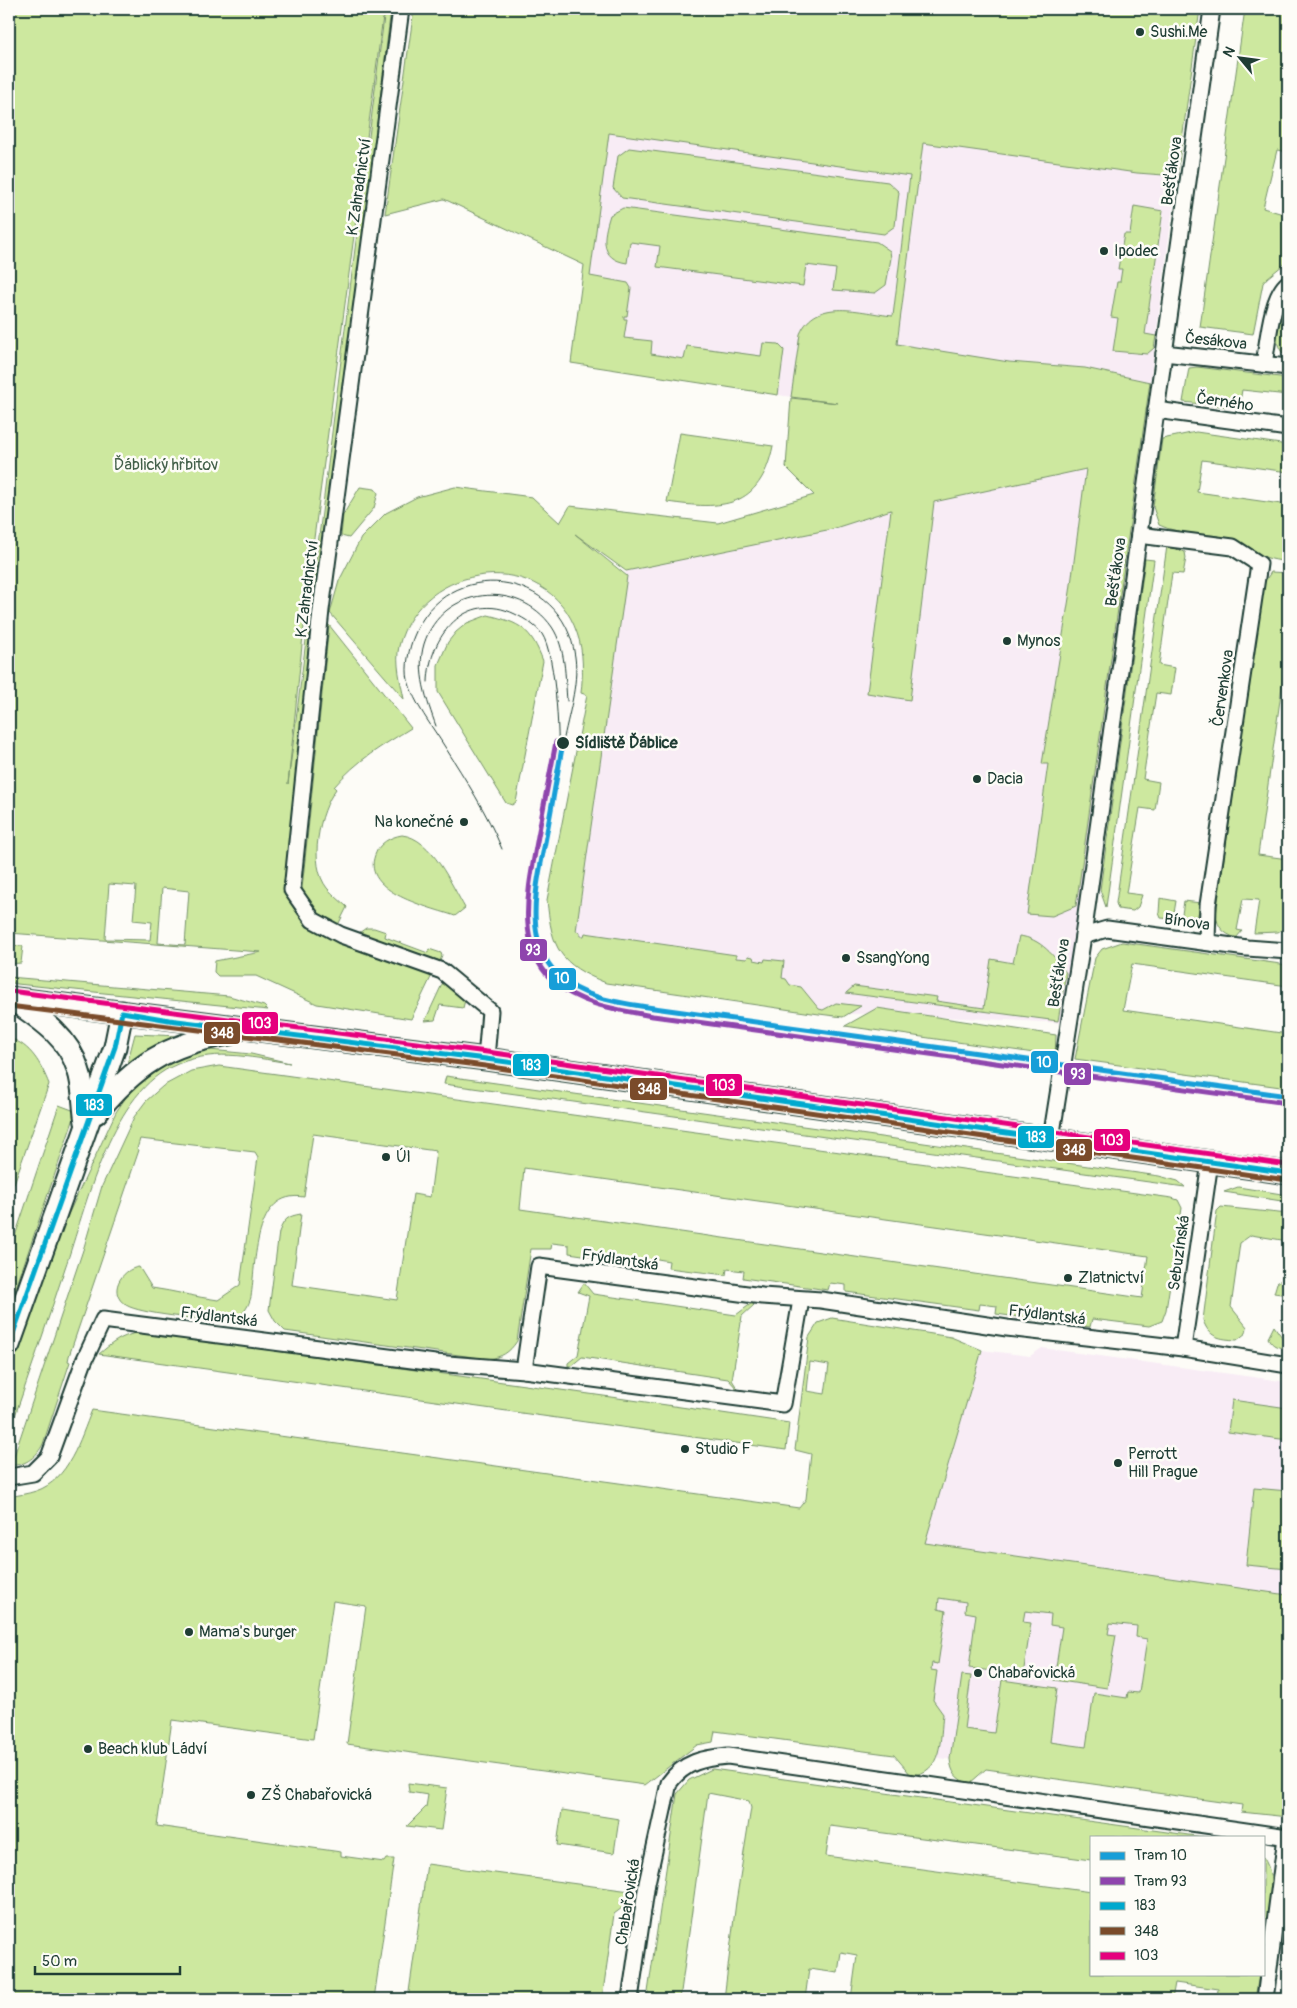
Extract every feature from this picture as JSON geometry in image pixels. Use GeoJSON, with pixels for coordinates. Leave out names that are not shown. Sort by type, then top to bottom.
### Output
{"type":"FeatureCollection","features":[{"type":"Feature","properties":{"kind":"main road"},"geometry":{"type":"LineString","coordinates":[[11,999],[486,1059],[1288,1173]]}},
{"type":"Feature","properties":{"kind":"main road"},"geometry":{"type":"LineString","coordinates":[[11,999],[50,1026],[69,1049],[79,1069],[87,1125]]}},
{"type":"Feature","properties":{"kind":"main road"},"geometry":{"type":"LineString","coordinates":[[9,1345],[115,1047],[122,1012]]}},
{"type":"Feature","properties":{"kind":"main road"},"geometry":{"type":"LineString","coordinates":[[87,1125],[124,1080],[149,1060],[174,1048],[208,1037],[250,1030]]}},
{"type":"Feature","properties":{"kind":"street","name":"K Zahradnictví"},"geometry":{"type":"LineString","coordinates":[[401,9],[321,610],[292,890],[312,920],[341,934],[442,971],[490,1011],[486,1059]]}},
{"type":"Feature","properties":{"kind":"street","name":"Bešťákova"},"geometry":{"type":"LineString","coordinates":[[1051,1139],[1083,936],[1212,9]]}},
{"type":"Feature","properties":{"kind":"street","name":"Česákova"},"geometry":{"type":"LineString","coordinates":[[1264,364],[1274,308],[1283,287],[1288,282]]}},
{"type":"Feature","properties":{"kind":"street","name":"Česákova"},"geometry":{"type":"LineString","coordinates":[[1164,353],[1288,367]]}},
{"type":"Feature","properties":{"kind":"street","name":"Černého"},"geometry":{"type":"LineString","coordinates":[[1156,410],[1288,428]]}},
{"type":"Feature","properties":{"kind":"street","name":"Červenkova"},"geometry":{"type":"LineString","coordinates":[[1139,535],[1233,547],[1259,564],[1208,905],[1207,942]]}},
{"type":"Feature","properties":{"kind":"street","name":"Bínova"},"geometry":{"type":"LineString","coordinates":[[1083,936],[1106,929],[1247,948],[1288,951]]}},
{"type":"Feature","properties":{"kind":"street","name":"Sebuzínská"},"geometry":{"type":"LineString","coordinates":[[1183,1348],[1210,1162]]}},
{"type":"Feature","properties":{"kind":"street","name":"Frýdlantská"},"geometry":{"type":"LineString","coordinates":[[524,1370],[539,1266],[801,1300],[821,1300],[1007,1328],[1183,1348],[1288,1365]]}},
{"type":"Feature","properties":{"kind":"street","name":"Frýdlantská"},"geometry":{"type":"LineString","coordinates":[[9,1477],[33,1473],[49,1457],[84,1362],[102,1320],[435,1363],[524,1370],[783,1404],[801,1300]]}},
{"type":"Feature","properties":{"kind":"street","name":"Chabařovická"},"geometry":{"type":"LineString","coordinates":[[630,1999],[647,1883],[669,1783],[678,1771],[692,1762],[728,1756],[1287,1837]]}},
{"type":"Feature","properties":{"kind":"street"},"geometry":{"type":"LineString","coordinates":[[1265,1999],[1287,1837]]}},
{"type":"Feature","properties":{"kind":"shaded area"},"geometry":{"type":"Polygon","coordinates":[[[609,83],[1137,173],[1177,176],[1150,382],[1085,368],[1009,362],[889,409],[785,396],[571,363],[609,83]]]}},
{"type":"Feature","properties":{"kind":"shaded area"},"geometry":{"type":"Polygon","coordinates":[[[1139,458],[1144,459],[1063,1023],[883,1014],[819,1014],[567,948],[626,571],[832,529],[891,510],[1139,458]]]}},
{"type":"Feature","properties":{"kind":"shaded area"},"geometry":{"type":"Polygon","coordinates":[[[1042,1348],[1288,1382],[1288,1764],[1283,1804],[894,1752],[925,1543],[982,1350],[1030,1356],[1042,1348]]]}},
{"type":"Feature","properties":{"kind":"green space","name":"Ďáblický hřbitov"},"geometry":{"type":"Polygon","coordinates":[[[9,9],[384,9],[309,576],[288,784],[385,9],[391,9],[285,881],[297,913],[322,934],[359,949],[433,973],[411,1019],[317,1004],[256,976],[218,976],[214,972],[215,961],[261,952],[9,933],[9,9]],[[109,884],[105,939],[150,940],[152,922],[133,920],[136,886],[109,884]],[[162,888],[158,943],[185,945],[189,891],[162,888]]]}},
{"type":"Feature","properties":{"kind":"green space"},"geometry":{"type":"Polygon","coordinates":[[[414,9],[1200,9],[1177,176],[1137,173],[923,143],[897,344],[1009,362],[1085,368],[1150,382],[1076,906],[1052,916],[1027,914],[1048,764],[1042,764],[1070,592],[1086,469],[934,502],[910,700],[867,693],[891,510],[832,529],[626,571],[575,534],[627,576],[576,931],[580,932],[580,936],[584,936],[585,933],[736,955],[736,958],[747,959],[748,956],[753,957],[754,960],[764,962],[765,959],[784,961],[782,978],[786,979],[790,985],[801,987],[819,1009],[823,1010],[836,1003],[861,1006],[843,1017],[606,983],[578,969],[561,953],[555,943],[547,900],[587,695],[581,693],[582,663],[579,640],[562,605],[540,586],[513,576],[485,575],[457,582],[432,596],[411,617],[399,646],[398,666],[404,699],[330,613],[339,581],[361,538],[386,513],[417,497],[455,487],[532,497],[560,523],[570,506],[718,523],[814,495],[786,467],[791,398],[838,403],[791,397],[800,334],[807,322],[817,315],[828,311],[854,310],[893,316],[910,176],[609,133],[590,276],[628,283],[631,288],[627,316],[624,316],[624,319],[627,319],[624,338],[652,341],[651,354],[684,359],[687,346],[761,356],[763,343],[778,344],[784,350],[778,395],[571,363],[584,265],[444,199],[385,214],[414,9]]]}},
{"type":"Feature","properties":{"kind":"green space"},"geometry":{"type":"Polygon","coordinates":[[[1245,9],[1288,9],[1288,152],[1277,150],[1263,208],[1283,214],[1282,221],[1288,223],[1288,261],[1263,283],[1253,334],[1200,327],[1245,9]]]}},
{"type":"Feature","properties":{"kind":"green space"},"geometry":{"type":"Polygon","coordinates":[[[629,148],[888,182],[899,192],[895,226],[884,234],[622,198],[613,188],[618,156],[629,148]]]}},
{"type":"Feature","properties":{"kind":"green space"},"geometry":{"type":"Polygon","coordinates":[[[1134,206],[1163,211],[1145,334],[1156,336],[1154,348],[1147,354],[1113,351],[1118,318],[1111,317],[1117,282],[1120,282],[1122,269],[1118,269],[1124,234],[1130,234],[1134,206]]]}},
{"type":"Feature","properties":{"kind":"green space"},"geometry":{"type":"Polygon","coordinates":[[[623,208],[877,242],[890,251],[891,258],[886,285],[875,293],[833,290],[836,269],[806,265],[803,286],[657,267],[660,246],[630,242],[627,263],[618,261],[607,252],[605,239],[610,215],[623,208]]]}},
{"type":"Feature","properties":{"kind":"green space"},"geometry":{"type":"Polygon","coordinates":[[[1288,295],[1288,358],[1278,343],[1277,329],[1279,313],[1288,295]]]}},
{"type":"Feature","properties":{"kind":"green space"},"geometry":{"type":"Polygon","coordinates":[[[1197,367],[1288,378],[1288,395],[1242,390],[1239,408],[1183,402],[1189,368],[1197,367]]]}},
{"type":"Feature","properties":{"kind":"green space"},"geometry":{"type":"Polygon","coordinates":[[[1196,432],[1288,445],[1288,472],[1202,460],[1197,492],[1288,505],[1288,562],[1263,556],[1235,540],[1214,535],[1177,531],[1159,525],[1153,507],[1162,439],[1196,432]]]}},
{"type":"Feature","properties":{"kind":"green space"},"geometry":{"type":"Polygon","coordinates":[[[680,433],[773,446],[767,467],[759,482],[748,494],[736,501],[705,505],[667,502],[680,433]]]}},
{"type":"Feature","properties":{"kind":"green space"},"geometry":{"type":"Polygon","coordinates":[[[360,487],[375,489],[378,493],[374,508],[349,538],[341,536],[343,515],[360,487]]]}},
{"type":"Feature","properties":{"kind":"green space"},"geometry":{"type":"Polygon","coordinates":[[[1167,546],[1185,552],[1186,558],[1183,574],[1172,573],[1159,665],[1175,668],[1171,695],[1156,693],[1143,779],[1159,782],[1155,810],[1140,808],[1126,893],[1142,895],[1138,907],[1133,911],[1118,909],[1116,903],[1167,546]]]}},
{"type":"Feature","properties":{"kind":"green space"},"geometry":{"type":"Polygon","coordinates":[[[1145,559],[1154,560],[1106,907],[1100,890],[1145,559]]]}},
{"type":"Feature","properties":{"kind":"green space"},"geometry":{"type":"Polygon","coordinates":[[[1271,572],[1288,573],[1288,644],[1258,855],[1288,859],[1288,926],[1278,932],[1254,933],[1259,900],[1243,899],[1237,930],[1242,931],[1236,938],[1222,929],[1216,915],[1263,584],[1271,572]]]}},
{"type":"Feature","properties":{"kind":"green space"},"geometry":{"type":"Polygon","coordinates":[[[488,615],[509,621],[529,634],[539,650],[543,661],[516,802],[512,805],[506,803],[438,692],[438,665],[448,642],[467,623],[488,615]]]}},
{"type":"Feature","properties":{"kind":"green space"},"geometry":{"type":"Polygon","coordinates":[[[329,625],[411,728],[370,754],[343,777],[334,787],[336,789],[325,811],[318,838],[318,866],[321,878],[327,888],[347,907],[338,925],[316,914],[302,889],[329,625]]]}},
{"type":"Feature","properties":{"kind":"green space"},"geometry":{"type":"Polygon","coordinates":[[[402,835],[413,838],[423,844],[440,864],[465,908],[455,916],[400,896],[388,889],[378,879],[373,868],[375,855],[379,847],[393,837],[402,835]]]}},
{"type":"Feature","properties":{"kind":"green space"},"geometry":{"type":"Polygon","coordinates":[[[1160,898],[1176,901],[1173,919],[1161,918],[1159,913],[1160,898]]]}},
{"type":"Feature","properties":{"kind":"green space"},"geometry":{"type":"Polygon","coordinates":[[[1184,901],[1201,903],[1197,918],[1193,923],[1181,921],[1184,901]]]}},
{"type":"Feature","properties":{"kind":"green space"},"geometry":{"type":"Polygon","coordinates":[[[366,928],[374,928],[386,932],[385,937],[428,953],[429,949],[441,953],[440,961],[359,933],[366,928]]]}},
{"type":"Feature","properties":{"kind":"green space"},"geometry":{"type":"Polygon","coordinates":[[[1019,936],[1027,937],[1040,944],[1052,954],[1066,973],[1058,1021],[846,993],[854,986],[937,997],[936,1001],[984,1008],[991,959],[1013,963],[1019,936]]]}},
{"type":"Feature","properties":{"kind":"green space"},"geometry":{"type":"Polygon","coordinates":[[[1122,942],[1288,965],[1288,986],[1132,964],[1123,1010],[1288,1034],[1288,1088],[1075,1059],[1095,958],[1102,949],[1122,942]]]}},
{"type":"Feature","properties":{"kind":"green space"},"geometry":{"type":"Polygon","coordinates":[[[9,945],[23,946],[21,963],[9,964],[9,945]]]}},
{"type":"Feature","properties":{"kind":"green space"},"geometry":{"type":"Polygon","coordinates":[[[9,977],[229,996],[264,1006],[268,1010],[17,984],[9,982],[9,977]]]}},
{"type":"Feature","properties":{"kind":"green space"},"geometry":{"type":"Polygon","coordinates":[[[444,980],[465,1000],[463,1008],[440,1005],[435,1020],[425,1021],[444,980]]]}},
{"type":"Feature","properties":{"kind":"green space"},"geometry":{"type":"Polygon","coordinates":[[[877,1008],[1056,1035],[1055,1056],[845,1026],[877,1008]]]}},
{"type":"Feature","properties":{"kind":"green space"},"geometry":{"type":"Polygon","coordinates":[[[135,1034],[179,1036],[126,1068],[135,1034]]]}},
{"type":"Feature","properties":{"kind":"green space"},"geometry":{"type":"Polygon","coordinates":[[[9,1038],[17,1041],[29,1050],[42,1069],[49,1084],[11,1192],[9,1190],[9,1038]]]}},
{"type":"Feature","properties":{"kind":"green space"},"geometry":{"type":"Polygon","coordinates":[[[210,1050],[251,1054],[290,1063],[230,1055],[201,1057],[171,1067],[150,1082],[131,1103],[116,1128],[91,1186],[9,1433],[9,1372],[37,1289],[59,1234],[116,1112],[143,1076],[191,1052],[210,1050]]]}},
{"type":"Feature","properties":{"kind":"green space"},"geometry":{"type":"Polygon","coordinates":[[[219,1066],[1172,1198],[1178,1200],[1182,1208],[1166,1310],[1162,1321],[1149,1326],[1092,1319],[1090,1327],[996,1314],[997,1306],[980,1304],[979,1310],[846,1292],[846,1285],[830,1283],[828,1290],[743,1278],[744,1271],[727,1269],[726,1275],[668,1268],[669,1261],[652,1258],[651,1265],[569,1253],[569,1245],[552,1243],[551,1249],[531,1249],[517,1341],[505,1354],[497,1357],[488,1359],[285,1331],[275,1321],[269,1310],[279,1232],[287,1219],[301,1214],[292,1285],[397,1300],[413,1194],[430,1197],[436,1151],[313,1134],[304,1197],[287,1198],[275,1205],[266,1216],[260,1232],[251,1297],[241,1315],[227,1321],[221,1321],[144,1311],[126,1305],[117,1294],[117,1288],[122,1277],[132,1269],[139,1267],[152,1288],[218,1300],[240,1285],[258,1157],[255,1152],[140,1139],[137,1149],[139,1150],[69,1356],[68,1361],[70,1362],[43,1444],[38,1452],[26,1462],[11,1465],[84,1247],[102,1186],[134,1117],[146,1101],[163,1086],[191,1071],[219,1066]],[[524,1168],[520,1209],[1142,1298],[1148,1256],[524,1168]]]}},
{"type":"Feature","properties":{"kind":"green space"},"geometry":{"type":"Polygon","coordinates":[[[446,1076],[1159,1176],[1178,1181],[1185,1187],[444,1084],[446,1076]]]}},
{"type":"Feature","properties":{"kind":"green space"},"geometry":{"type":"Polygon","coordinates":[[[59,1105],[75,1111],[74,1118],[9,1308],[9,1254],[59,1105]]]}},
{"type":"Feature","properties":{"kind":"green space"},"geometry":{"type":"Polygon","coordinates":[[[1238,1187],[1288,1195],[1288,1202],[1224,1192],[1238,1187]]]}},
{"type":"Feature","properties":{"kind":"green space"},"geometry":{"type":"Polygon","coordinates":[[[1221,1207],[1288,1214],[1288,1241],[1251,1235],[1240,1243],[1231,1307],[1247,1327],[1246,1333],[1237,1340],[1225,1339],[1212,1334],[1208,1331],[1203,1320],[1217,1211],[1221,1207]]]}},
{"type":"Feature","properties":{"kind":"green space"},"geometry":{"type":"Polygon","coordinates":[[[1288,1275],[1288,1295],[1274,1293],[1277,1283],[1288,1275]]]}},
{"type":"Feature","properties":{"kind":"green space"},"geometry":{"type":"Polygon","coordinates":[[[584,1283],[593,1294],[736,1315],[752,1303],[754,1305],[742,1316],[732,1380],[739,1391],[728,1379],[582,1357],[571,1366],[568,1366],[568,1363],[578,1355],[589,1296],[578,1292],[584,1283]]]}},
{"type":"Feature","properties":{"kind":"green space"},"geometry":{"type":"Polygon","coordinates":[[[832,1318],[951,1337],[982,1350],[925,1543],[1288,1595],[1288,1817],[1241,1812],[1242,1805],[986,1769],[970,1783],[958,1778],[952,1768],[950,1759],[962,1675],[971,1676],[964,1729],[994,1733],[1002,1680],[1057,1688],[1050,1742],[1086,1747],[1094,1693],[1127,1698],[1128,1692],[1139,1693],[1147,1639],[1136,1637],[1137,1626],[1110,1623],[1108,1634],[1116,1635],[1107,1688],[1054,1680],[1062,1627],[1050,1625],[1051,1614],[1025,1611],[1023,1622],[1031,1623],[1023,1675],[969,1668],[976,1614],[965,1612],[966,1602],[939,1598],[938,1609],[946,1611],[938,1664],[932,1663],[931,1670],[937,1671],[933,1700],[943,1714],[938,1753],[929,1768],[921,1773],[911,1775],[894,1755],[715,1731],[713,1742],[697,1745],[645,1785],[347,1744],[366,1606],[333,1601],[313,1739],[172,1720],[157,1826],[341,1852],[341,1856],[384,1862],[386,1859],[394,1859],[374,1999],[9,1999],[9,1497],[36,1491],[47,1486],[57,1478],[72,1457],[92,1410],[799,1508],[806,1499],[811,1454],[795,1450],[809,1337],[818,1323],[832,1318]],[[810,1362],[807,1391],[825,1394],[829,1365],[810,1362]]]}},
{"type":"Feature","properties":{"kind":"green space"},"geometry":{"type":"Polygon","coordinates":[[[1274,1326],[1284,1340],[1288,1340],[1288,1349],[1274,1345],[1268,1338],[1274,1326]]]}},
{"type":"Feature","properties":{"kind":"green space"},"geometry":{"type":"Polygon","coordinates":[[[137,1333],[789,1423],[786,1450],[99,1354],[121,1338],[137,1333]]]}},
{"type":"Feature","properties":{"kind":"green space"},"geometry":{"type":"Polygon","coordinates":[[[1232,1400],[1288,1408],[1288,1440],[1228,1432],[1232,1400]]]}},
{"type":"Feature","properties":{"kind":"green space"},"geometry":{"type":"Polygon","coordinates":[[[1254,1488],[1288,1491],[1288,1569],[1246,1565],[1254,1488]]]}},
{"type":"Feature","properties":{"kind":"green space"},"geometry":{"type":"Polygon","coordinates":[[[712,1769],[1196,1836],[1090,1836],[1090,1860],[830,1826],[826,1856],[1090,1892],[1090,1976],[1259,1976],[1255,1999],[1217,1999],[1218,1989],[1175,1983],[1172,1999],[851,1999],[857,1955],[841,1952],[838,1973],[809,1969],[805,1999],[724,1999],[736,1902],[751,1808],[749,1801],[708,1793],[680,1999],[647,1999],[677,1794],[689,1780],[712,1769]]]}},
{"type":"Feature","properties":{"kind":"green space"},"geometry":{"type":"Polygon","coordinates":[[[408,1783],[447,1788],[441,1830],[407,1826],[426,1807],[428,1795],[409,1792],[408,1783]]]}},
{"type":"Feature","properties":{"kind":"green space"},"geometry":{"type":"Polygon","coordinates":[[[562,1810],[619,1819],[614,1853],[557,1845],[562,1810]]]}},
{"type":"Feature","properties":{"kind":"green space"},"geometry":{"type":"Polygon","coordinates":[[[1264,1859],[1268,1866],[1271,1886],[1264,1935],[1264,1859]]]}},
{"type":"Feature","properties":{"kind":"green space"},"geometry":{"type":"Polygon","coordinates":[[[427,1864],[630,1891],[630,1902],[614,1914],[602,1999],[408,1999],[427,1864]]]}},
{"type":"Feature","properties":{"kind":"tram line"},"geometry":{"type":"LineString","coordinates":[[502,849],[476,797],[419,706],[408,680],[407,664],[414,636],[430,610],[451,593],[476,584],[502,583],[528,590],[550,605],[566,627],[575,657],[576,678],[563,743]]}},
{"type":"Feature","properties":{"kind":"tram line"},"geometry":{"type":"LineString","coordinates":[[436,726],[426,696],[422,675],[421,665],[424,644],[433,625],[447,610],[464,600],[482,596],[502,596],[521,601],[538,612],[552,627],[557,635],[562,653],[567,701]]}},
{"type":"Feature","properties":{"kind":"tram line"},"geometry":{"type":"LineString","coordinates":[[428,682],[430,665],[435,649],[443,634],[466,613],[481,608],[497,608],[515,614],[530,622],[542,634],[551,661],[558,723],[557,774]]}},
{"type":"Feature","properties":{"kind":"tram line","name":"93"},"geometry":{"type":"LineString","coordinates":[[556,742],[531,873],[528,912],[529,931],[533,949],[541,966],[553,981],[575,996],[600,1005],[653,1016],[1287,1103]]}},
{"type":"Feature","properties":{"kind":"tram line","name":"10"},"geometry":{"type":"LineString","coordinates":[[563,743],[539,872],[535,909],[536,927],[539,944],[547,961],[558,975],[579,990],[603,999],[654,1008],[1288,1096]]}},
{"type":"Feature","properties":{"kind":"transit line","name":"103"},"geometry":{"type":"LineString","coordinates":[[10,991],[487,1052],[1288,1165]]}},
{"type":"Feature","properties":{"kind":"transit line","name":"348"},"geometry":{"type":"LineString","coordinates":[[9,1006],[485,1066],[1287,1180]]}},
{"type":"Feature","properties":{"kind":"transit line","name":"183"},"geometry":{"type":"LineString","coordinates":[[9,1345],[115,1047],[122,1012],[169,1020],[486,1059],[1288,1173]]}},
{"type":"Feature","properties":{"kind":"place","name":"Sushi.Me"},"geometry":{"type":"Point","coordinates":[1140,32]}},
{"type":"Feature","properties":{"kind":"place","name":"Ipodec"},"geometry":{"type":"Point","coordinates":[1104,251]}},
{"type":"Feature","properties":{"kind":"place","name":"Mynos"},"geometry":{"type":"Point","coordinates":[1007,641]}},
{"type":"Feature","properties":{"kind":"place","name":"Sídliště Ďáblice"},"geometry":{"type":"Point","coordinates":[563,743]}},
{"type":"Feature","properties":{"kind":"place","name":"Dacia"},"geometry":{"type":"Point","coordinates":[977,779]}},
{"type":"Feature","properties":{"kind":"place","name":"Na konečné"},"geometry":{"type":"Point","coordinates":[464,822]}},
{"type":"Feature","properties":{"kind":"place","name":"SsangYong"},"geometry":{"type":"Point","coordinates":[846,958]}},
{"type":"Feature","properties":{"kind":"place","name":"Úl"},"geometry":{"type":"Point","coordinates":[386,1157]}},
{"type":"Feature","properties":{"kind":"place","name":"Zlatnictví"},"geometry":{"type":"Point","coordinates":[1068,1278]}},
{"type":"Feature","properties":{"kind":"place","name":"Studio F"},"geometry":{"type":"Point","coordinates":[685,1449]}},
{"type":"Feature","properties":{"kind":"place","name":"Perrott Hill Prague"},"geometry":{"type":"Point","coordinates":[1118,1463]}},
{"type":"Feature","properties":{"kind":"place","name":"Mama's burger"},"geometry":{"type":"Point","coordinates":[189,1632]}},
{"type":"Feature","properties":{"kind":"place","name":"Chabařovická"},"geometry":{"type":"Point","coordinates":[978,1673]}},
{"type":"Feature","properties":{"kind":"place","name":"Beach klub Ládví"},"geometry":{"type":"Point","coordinates":[88,1749]}},
{"type":"Feature","properties":{"kind":"place","name":"ZŠ Chabařovická"},"geometry":{"type":"Point","coordinates":[251,1795]}}]}
